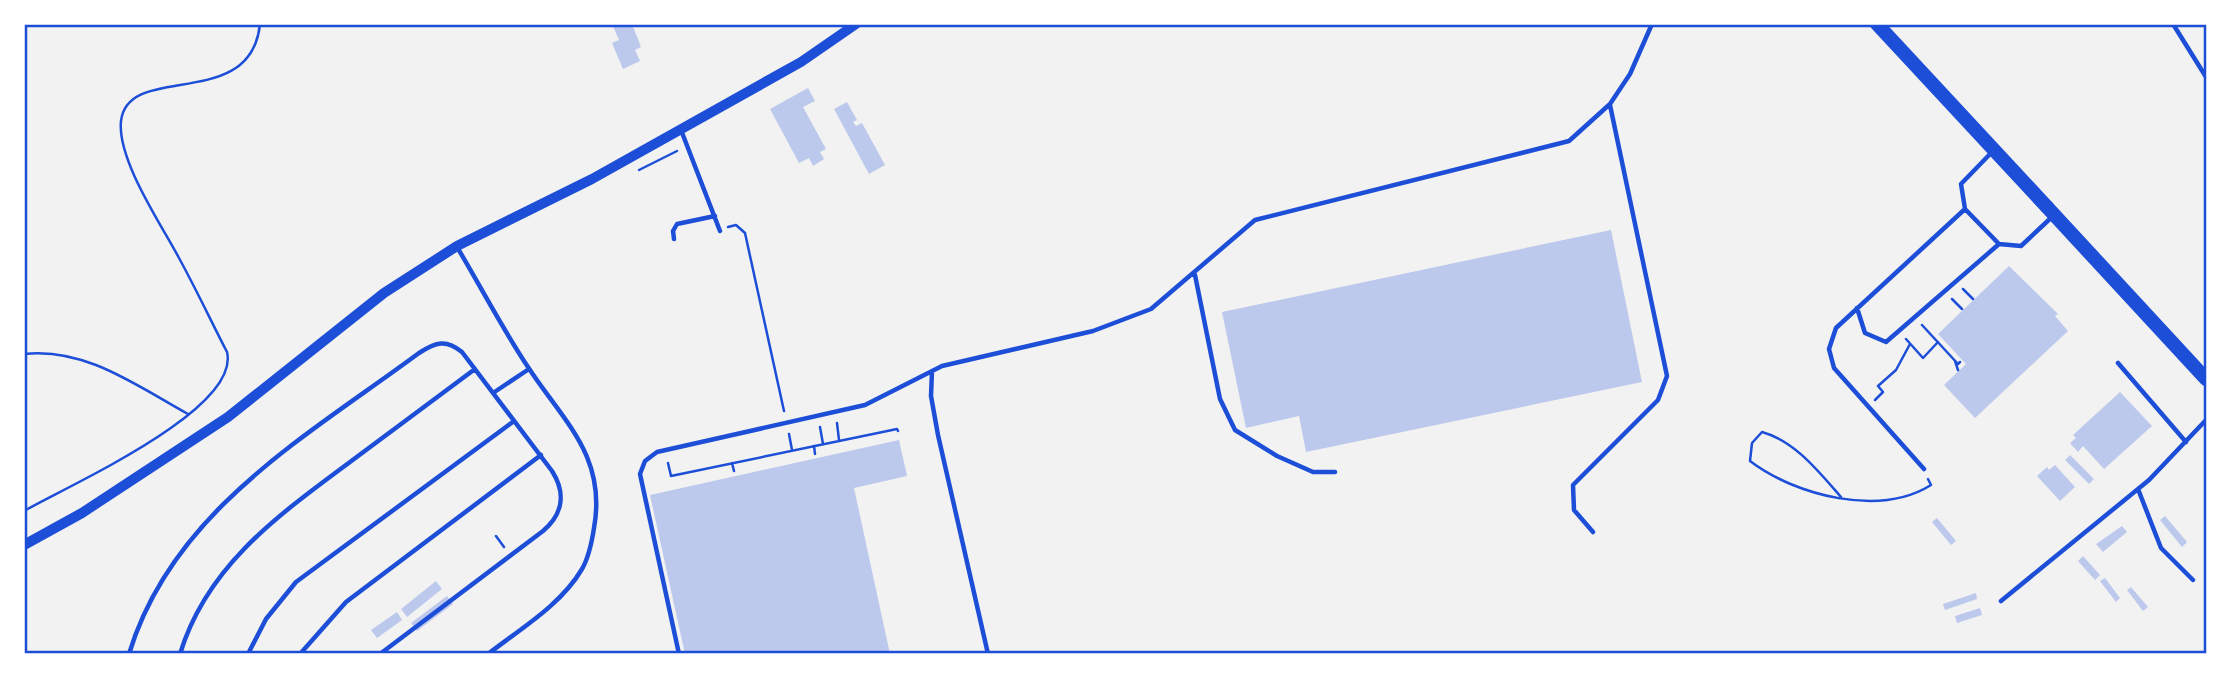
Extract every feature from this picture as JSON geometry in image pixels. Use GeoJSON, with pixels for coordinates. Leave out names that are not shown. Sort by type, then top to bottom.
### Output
{"type":"FeatureCollection","features":[{"type":"Feature","properties":{"kind":"main road"},"geometry":{"type":"LineString","coordinates":[[1877,24],[2207,379]]}},
{"type":"Feature","properties":{"kind":"street"},"geometry":{"type":"LineString","coordinates":[[24,545],[82,513],[228,417],[384,293],[457,246],[592,179],[802,62],[856,24]]}},
{"type":"Feature","properties":{"kind":"lane"},"geometry":{"type":"LineString","coordinates":[[678,653],[640,474],[645,461],[667,448],[818,418],[865,405],[932,371],[1093,331],[1151,309],[1255,220],[1569,141],[1610,104],[1630,75],[1652,24]]}},
{"type":"Feature","properties":{"kind":"lane"},"geometry":{"type":"LineString","coordinates":[[2173,24],[2207,77]]}},
{"type":"Feature","properties":{"kind":"lane"},"geometry":{"type":"LineString","coordinates":[[1593,532],[1574,510],[1573,485],[1658,400],[1667,376],[1610,104]]}},
{"type":"Feature","properties":{"kind":"lane"},"geometry":{"type":"LineString","coordinates":[[681,129],[720,231]]}},
{"type":"Feature","properties":{"kind":"lane"},"geometry":{"type":"LineString","coordinates":[[1994,150],[1961,184],[1965,209],[1999,244],[2021,246],[2050,211]]}},
{"type":"Feature","properties":{"kind":"lane"},"geometry":{"type":"LineString","coordinates":[[1924,469],[1834,368],[1829,349],[1836,328],[1965,209]]}},
{"type":"Feature","properties":{"kind":"lane"},"geometry":{"type":"LineString","coordinates":[[674,239],[673,231],[677,224],[715,216]]}},
{"type":"Feature","properties":{"kind":"lane"},"geometry":{"type":"LineString","coordinates":[[1857,308],[1865,334],[1886,342],[1999,244]]}},
{"type":"Feature","properties":{"kind":"lane"},"geometry":{"type":"LineString","coordinates":[[457,246],[529,369],[581,440],[591,463],[597,513],[584,566],[574,582],[551,605],[488,653]]}},
{"type":"Feature","properties":{"kind":"lane"},"geometry":{"type":"LineString","coordinates":[[1195,274],[1220,399],[1235,430],[1277,456],[1312,472],[1335,472]]}},
{"type":"Feature","properties":{"kind":"lane"},"geometry":{"type":"LineString","coordinates":[[130,653],[151,597],[170,566],[206,519],[238,487],[431,345],[441,342],[452,344],[475,369],[541,455],[561,490],[558,512],[552,523],[380,653]]}},
{"type":"Feature","properties":{"kind":"lane"},"geometry":{"type":"LineString","coordinates":[[2118,363],[2186,442]]}},
{"type":"Feature","properties":{"kind":"lane"},"geometry":{"type":"LineString","coordinates":[[180,653],[192,621],[219,575],[258,532],[475,369]]}},
{"type":"Feature","properties":{"kind":"lane"},"geometry":{"type":"LineString","coordinates":[[493,393],[529,369]]}},
{"type":"Feature","properties":{"kind":"lane"},"geometry":{"type":"LineString","coordinates":[[932,371],[931,396],[938,435],[988,653]]}},
{"type":"Feature","properties":{"kind":"lane"},"geometry":{"type":"LineString","coordinates":[[2001,601],[2138,489],[2207,420]]}},
{"type":"Feature","properties":{"kind":"lane"},"geometry":{"type":"LineString","coordinates":[[248,653],[266,619],[296,582],[514,421]]}},
{"type":"Feature","properties":{"kind":"lane"},"geometry":{"type":"LineString","coordinates":[[300,653],[346,602],[541,455]]}},
{"type":"Feature","properties":{"kind":"lane"},"geometry":{"type":"LineString","coordinates":[[2138,489],[2161,548],[2193,580]]}},
{"type":"Feature","properties":{"kind":"path"},"geometry":{"type":"LineString","coordinates":[[24,511],[123,459],[188,414],[215,389],[229,362],[136,174],[121,129],[129,104],[143,94],[219,78],[233,72],[251,55],[260,24]]}},
{"type":"Feature","properties":{"kind":"path"},"geometry":{"type":"LineString","coordinates":[[728,227],[736,225],[745,233],[784,411]]}},
{"type":"Feature","properties":{"kind":"path"},"geometry":{"type":"LineString","coordinates":[[1956,282],[1973,299]]}},
{"type":"Feature","properties":{"kind":"path"},"geometry":{"type":"LineString","coordinates":[[1944,292],[1962,309]]}},
{"type":"Feature","properties":{"kind":"path"},"geometry":{"type":"LineString","coordinates":[[1914,318],[1955,361],[1958,370]]}},
{"type":"Feature","properties":{"kind":"path"},"geometry":{"type":"LineString","coordinates":[[1899,331],[1923,358],[1938,342]]}},
{"type":"Feature","properties":{"kind":"path"},"geometry":{"type":"LineString","coordinates":[[1883,392],[1878,386],[1896,370],[1910,344]]}},
{"type":"Feature","properties":{"kind":"path"},"geometry":{"type":"LineString","coordinates":[[24,354],[56,354],[91,362],[188,414]]}},
{"type":"Feature","properties":{"kind":"path"},"geometry":{"type":"LineString","coordinates":[[1955,361],[1960,362]]}},
{"type":"Feature","properties":{"kind":"path"},"geometry":{"type":"LineString","coordinates":[[835,414],[839,440]]}},
{"type":"Feature","properties":{"kind":"path"},"geometry":{"type":"LineString","coordinates":[[818,418],[823,444]]}},
{"type":"Feature","properties":{"kind":"path"},"geometry":{"type":"LineString","coordinates":[[668,463],[671,476],[839,440],[897,429],[898,431]]}},
{"type":"Feature","properties":{"kind":"path"},"geometry":{"type":"LineString","coordinates":[[1841,497],[1820,474],[1775,436],[1762,432],[1752,443],[1750,461],[1773,478],[1807,492],[1841,497],[1870,501],[1913,496],[1931,485],[1924,469]]}},
{"type":"Feature","properties":{"kind":"path"},"geometry":{"type":"LineString","coordinates":[[789,434],[792,450]]}},
{"type":"Feature","properties":{"kind":"path"},"geometry":{"type":"LineString","coordinates":[[814,446],[815,454]]}},
{"type":"Feature","properties":{"kind":"path"},"geometry":{"type":"LineString","coordinates":[[732,463],[734,471]]}},
{"type":"Feature","properties":{"kind":"path"},"geometry":{"type":"LineString","coordinates":[[496,536],[510,555]]}},
{"type":"Feature","properties":{"kind":"building"},"geometry":{"type":"Polygon","coordinates":[[[612,24],[632,24],[641,47],[635,50],[640,61],[623,69],[612,43],[619,40],[612,24]]]}},
{"type":"Feature","properties":{"kind":"building"},"geometry":{"type":"Polygon","coordinates":[[[808,88],[815,101],[803,107],[826,149],[820,152],[824,159],[813,166],[809,158],[799,163],[770,109],[808,88]]]}},
{"type":"Feature","properties":{"kind":"building"},"geometry":{"type":"Polygon","coordinates":[[[847,102],[857,120],[853,122],[856,126],[862,123],[885,165],[869,174],[834,109],[847,102]]]}},
{"type":"Feature","properties":{"kind":"building"},"geometry":{"type":"Polygon","coordinates":[[[1611,230],[1642,382],[1306,452],[1299,416],[1246,428],[1222,312],[1611,230]]]}},
{"type":"Feature","properties":{"kind":"building"},"geometry":{"type":"Polygon","coordinates":[[[2009,266],[2058,314],[2055,316],[2068,331],[1975,418],[1944,385],[1966,364],[1938,334],[2009,266]]]}},
{"type":"Feature","properties":{"kind":"building"},"geometry":{"type":"Polygon","coordinates":[[[2120,392],[2152,426],[2104,469],[2083,446],[2078,452],[2070,443],[2076,438],[2073,435],[2120,392]]]}},
{"type":"Feature","properties":{"kind":"building"},"geometry":{"type":"Polygon","coordinates":[[[899,440],[907,476],[854,488],[890,654],[685,654],[650,495],[899,440]]]}},
{"type":"Feature","properties":{"kind":"building"},"geometry":{"type":"Polygon","coordinates":[[[2070,455],[2094,479],[2089,484],[2065,460],[2070,455]]]}},
{"type":"Feature","properties":{"kind":"building"},"geometry":{"type":"Polygon","coordinates":[[[2055,465],[2075,487],[2060,501],[2037,476],[2047,467],[2049,470],[2055,465]]]}},
{"type":"Feature","properties":{"kind":"building"},"geometry":{"type":"Polygon","coordinates":[[[2165,516],[2187,542],[2182,547],[2160,520],[2165,516]]]}},
{"type":"Feature","properties":{"kind":"building"},"geometry":{"type":"Polygon","coordinates":[[[1937,518],[1956,541],[1951,545],[1932,522],[1937,518]]]}},
{"type":"Feature","properties":{"kind":"building"},"geometry":{"type":"Polygon","coordinates":[[[2122,526],[2127,532],[2103,552],[2096,544],[2122,526]]]}},
{"type":"Feature","properties":{"kind":"building"},"geometry":{"type":"Polygon","coordinates":[[[2083,556],[2100,575],[2095,580],[2078,561],[2083,556]]]}},
{"type":"Feature","properties":{"kind":"building"},"geometry":{"type":"Polygon","coordinates":[[[2105,578],[2120,598],[2116,602],[2100,581],[2105,578]]]}},
{"type":"Feature","properties":{"kind":"building"},"geometry":{"type":"Polygon","coordinates":[[[436,581],[442,589],[407,617],[401,609],[436,581]]]}},
{"type":"Feature","properties":{"kind":"building"},"geometry":{"type":"Polygon","coordinates":[[[2131,587],[2148,607],[2143,611],[2127,590],[2131,587]]]}},
{"type":"Feature","properties":{"kind":"building"},"geometry":{"type":"Polygon","coordinates":[[[1976,593],[1977,599],[1945,610],[1943,604],[1976,593]]]}},
{"type":"Feature","properties":{"kind":"building"},"geometry":{"type":"Polygon","coordinates":[[[447,596],[453,604],[417,631],[411,623],[447,596]]]}},
{"type":"Feature","properties":{"kind":"building"},"geometry":{"type":"Polygon","coordinates":[[[1980,608],[1982,615],[1957,623],[1955,616],[1980,608]]]}},
{"type":"Feature","properties":{"kind":"building"},"geometry":{"type":"Polygon","coordinates":[[[397,612],[402,620],[377,638],[371,630],[397,612]]]}}]}
